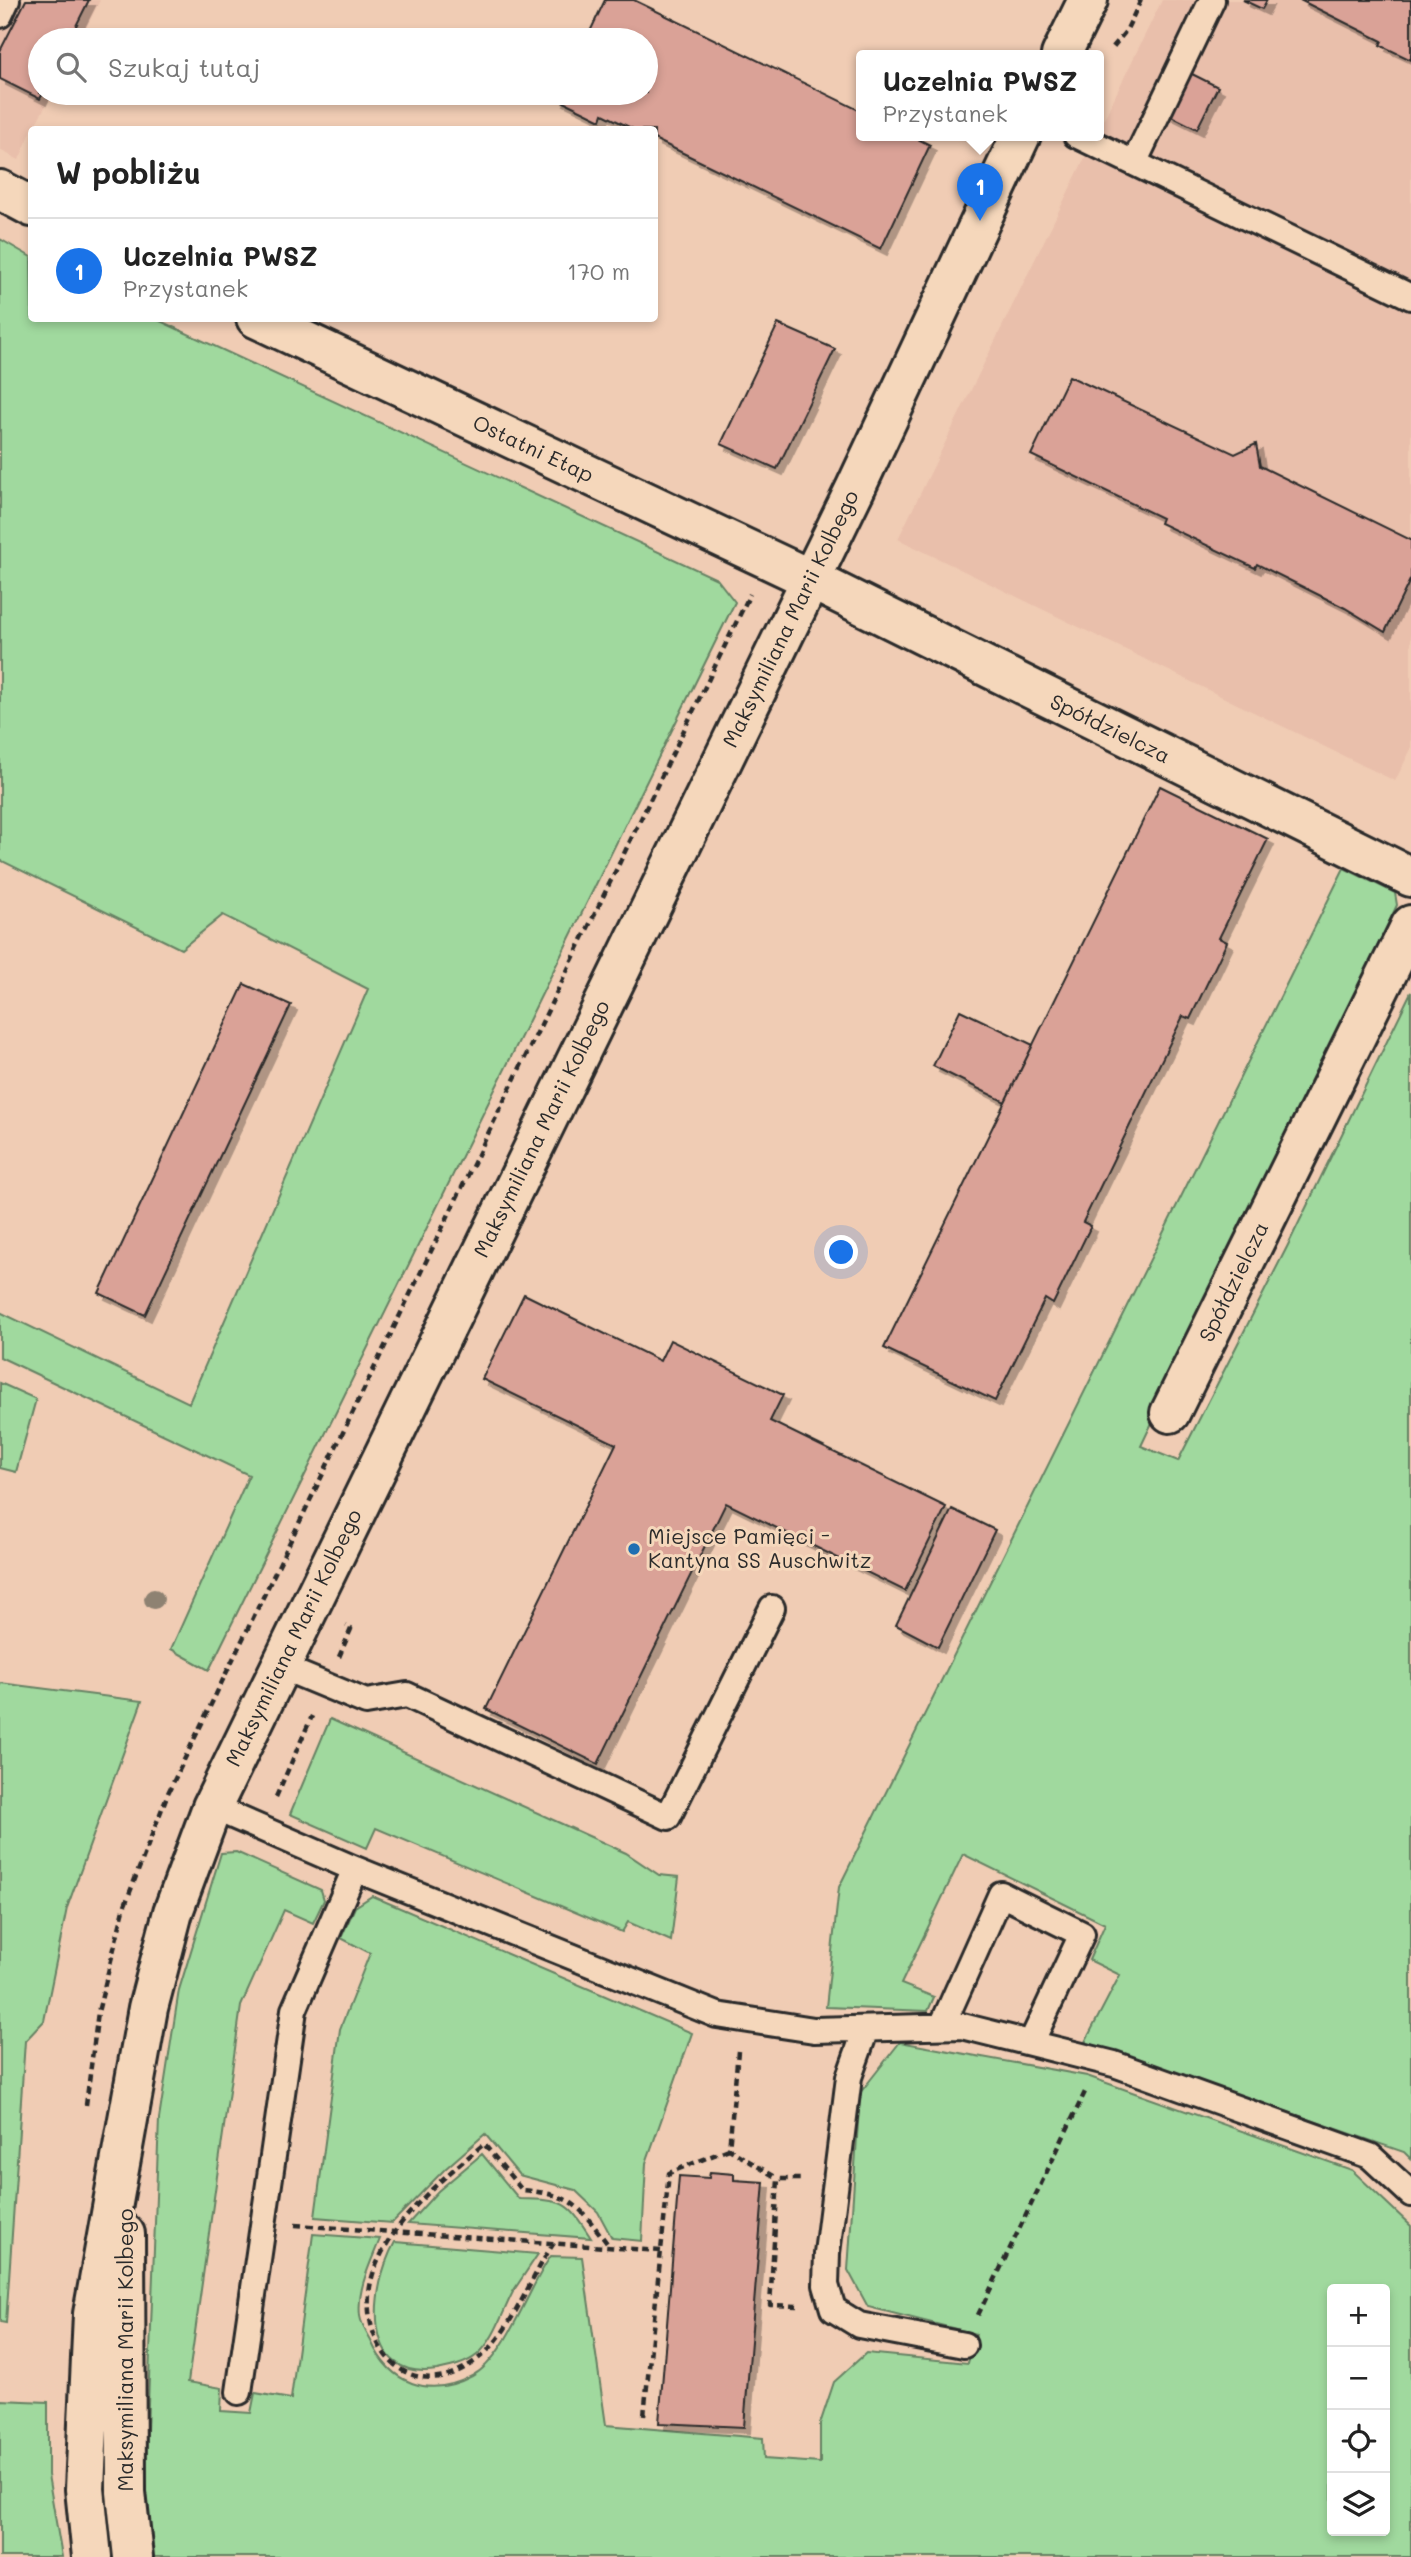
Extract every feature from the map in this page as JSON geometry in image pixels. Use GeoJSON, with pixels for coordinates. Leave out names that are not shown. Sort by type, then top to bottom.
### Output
{"type":"FeatureCollection","features":[{"type":"Feature","properties":{"kind":"street"},"geometry":{"type":"LineString","coordinates":[[1063,50],[1088,0]]}},
{"type":"Feature","properties":{"kind":"street","name":"Maksymiliana Marii Kolbego"},"geometry":{"type":"LineString","coordinates":[[92,2557],[85,2489],[93,2314],[148,2008],[173,1912],[212,1807],[810,579],[1018,141]]}},
{"type":"Feature","properties":{"kind":"street"},"geometry":{"type":"LineString","coordinates":[[0,190],[28,205]]}},
{"type":"Feature","properties":{"kind":"street","name":"Ostatni Etap"},"geometry":{"type":"LineString","coordinates":[[264,322],[810,579]]}},
{"type":"Feature","properties":{"kind":"street","name":"Spółdzielcza"},"geometry":{"type":"LineString","coordinates":[[810,579],[1411,877]]}},
{"type":"Feature","properties":{"kind":"street","name":"Spółdzielcza"},"geometry":{"type":"LineString","coordinates":[[1170,1413],[1411,925]]}},
{"type":"Feature","properties":{"kind":"street","name":"Maksymiliana Marii Kolbego"},"geometry":{"type":"LineString","coordinates":[[125,2144],[125,2492],[133,2557]]}},
{"type":"Feature","properties":{"kind":"lane"},"geometry":{"type":"LineString","coordinates":[[0,15],[8,0]]}},
{"type":"Feature","properties":{"kind":"lane"},"geometry":{"type":"LineString","coordinates":[[1134,163],[1212,0]]}},
{"type":"Feature","properties":{"kind":"lane"},"geometry":{"type":"LineString","coordinates":[[1088,141],[1411,297]]}},
{"type":"Feature","properties":{"kind":"lane"},"geometry":{"type":"LineString","coordinates":[[279,1666],[366,1702],[407,1695],[667,1817],[772,1608]]}},
{"type":"Feature","properties":{"kind":"lane"},"geometry":{"type":"LineString","coordinates":[[212,1807],[355,1869],[718,2015],[814,2030],[961,2026],[1031,2043],[1099,2061],[1370,2156],[1411,2194]]}},
{"type":"Feature","properties":{"kind":"lane"},"geometry":{"type":"LineString","coordinates":[[239,2392],[294,2010],[355,1869]]}},
{"type":"Feature","properties":{"kind":"lane"},"geometry":{"type":"LineString","coordinates":[[942,2026],[1001,1894],[1082,1934],[1031,2043]]}},
{"type":"Feature","properties":{"kind":"lane"},"geometry":{"type":"LineString","coordinates":[[866,2029],[849,2077],[836,2182],[826,2274],[833,2309],[859,2325],[964,2345]]}},
{"type":"Feature","properties":{"kind":"path"},"geometry":{"type":"LineString","coordinates":[[1106,57],[1126,31],[1141,0]]}},
{"type":"Feature","properties":{"kind":"path"},"geometry":{"type":"LineString","coordinates":[[729,2150],[741,2018]]}},
{"type":"Feature","properties":{"kind":"path"},"geometry":{"type":"LineString","coordinates":[[964,2345],[1099,2061]]}},
{"type":"Feature","properties":{"kind":"path"},"geometry":{"type":"LineString","coordinates":[[554,2243],[532,2275],[512,2319],[482,2357],[458,2373],[427,2379],[405,2374],[385,2356],[371,2326],[368,2302],[377,2263],[394,2231],[439,2182],[484,2144],[522,2190],[566,2197],[578,2205],[610,2247]]}},
{"type":"Feature","properties":{"kind":"path"},"geometry":{"type":"LineString","coordinates":[[729,2150],[778,2179],[836,2182]]}},
{"type":"Feature","properties":{"kind":"path"},"geometry":{"type":"LineString","coordinates":[[644,2415],[668,2173],[729,2150]]}},
{"type":"Feature","properties":{"kind":"path"},"geometry":{"type":"LineString","coordinates":[[778,2179],[770,2305],[833,2309]]}},
{"type":"Feature","properties":{"kind":"path"},"geometry":{"type":"LineString","coordinates":[[263,2222],[661,2251]]}},
{"type":"Feature","properties":{"kind":"shaded area"},"geometry":{"type":"Polygon","coordinates":[[[0,0],[100,0],[86,28],[28,28],[28,105],[46,105],[34,126],[28,126],[28,139],[19,160],[0,150],[0,0]]]}},
{"type":"Feature","properties":{"kind":"shaded area"},"geometry":{"type":"Polygon","coordinates":[[[1162,0],[1411,0],[1411,749],[1395,781],[898,539],[1093,141],[1104,141],[1104,119],[1162,0]]]}},
{"type":"Feature","properties":{"kind":"green space"},"geometry":{"type":"Polygon","coordinates":[[[0,239],[28,255],[28,322],[162,322],[717,579],[735,602],[209,1670],[171,1649],[249,1475],[0,1357],[0,1312],[189,1403],[368,989],[223,915],[181,949],[0,860],[0,239]]]}},
{"type":"Feature","properties":{"kind":"green space"},"geometry":{"type":"Polygon","coordinates":[[[1344,868],[1395,893],[1397,905],[1141,1446],[1178,1461],[1287,1247],[1411,992],[1411,2159],[1404,2152],[1085,2042],[1120,1975],[1089,1960],[1105,1924],[963,1854],[901,1984],[934,1997],[928,2011],[826,2007],[839,1887],[1344,868]]]}},
{"type":"Feature","properties":{"kind":"green space"},"geometry":{"type":"Polygon","coordinates":[[[0,1383],[36,1399],[16,1472],[0,1468],[0,1383]]]}},
{"type":"Feature","properties":{"kind":"green space"},"geometry":{"type":"Polygon","coordinates":[[[0,1683],[142,1701],[67,1908],[44,2021],[25,2041],[6,2323],[0,2322],[0,1683]]]}},
{"type":"Feature","properties":{"kind":"green space"},"geometry":{"type":"Polygon","coordinates":[[[330,1719],[626,1853],[659,1875],[679,1877],[671,1941],[628,1922],[622,1932],[376,1828],[367,1848],[290,1814],[330,1719]]]}},
{"type":"Feature","properties":{"kind":"green space"},"geometry":{"type":"Polygon","coordinates":[[[236,1852],[321,1890],[324,1900],[313,1923],[284,1910],[241,2006],[188,2382],[222,2388],[221,2411],[251,2413],[255,2393],[291,2399],[313,2234],[380,2239],[362,2286],[360,2316],[379,2356],[400,2377],[412,2383],[441,2386],[472,2376],[484,2367],[506,2339],[551,2256],[582,2257],[606,2425],[763,2438],[764,2459],[820,2463],[820,2424],[834,2382],[866,2353],[968,2363],[976,2334],[868,2307],[848,2270],[860,2093],[900,2042],[1087,2076],[1352,2170],[1411,2226],[1411,2557],[153,2557],[145,2482],[159,2119],[179,1990],[221,1853],[236,1852]]]}},
{"type":"Feature","properties":{"kind":"green space"},"geometry":{"type":"Polygon","coordinates":[[[372,1896],[692,2033],[646,2163],[642,2241],[612,2238],[598,2212],[575,2190],[519,2175],[485,2134],[445,2169],[392,2223],[315,2217],[340,2029],[370,1953],[341,1938],[355,1907],[372,1896]]]}},
{"type":"Feature","properties":{"kind":"green space"},"geometry":{"type":"Polygon","coordinates":[[[482,2154],[519,2199],[546,2200],[563,2205],[576,2216],[591,2238],[408,2224],[438,2191],[482,2154]]]}},
{"type":"Feature","properties":{"kind":"green space"},"geometry":{"type":"Polygon","coordinates":[[[395,2242],[538,2254],[514,2290],[489,2341],[477,2355],[448,2368],[412,2370],[394,2361],[383,2347],[378,2327],[380,2283],[395,2242]]]}},
{"type":"Feature","properties":{"kind":"green space"},"geometry":{"type":"Polygon","coordinates":[[[0,2400],[48,2402],[48,2475],[62,2557],[0,2557],[0,2400]]]}},
{"type":"Feature","properties":{"kind":"building"},"geometry":{"type":"Polygon","coordinates":[[[26,0],[89,0],[75,28],[28,28],[28,93],[0,79],[0,51],[26,0]]]}},
{"type":"Feature","properties":{"kind":"building"},"geometry":{"type":"Polygon","coordinates":[[[605,0],[634,0],[856,109],[856,141],[922,141],[930,145],[881,249],[658,141],[658,126],[627,126],[603,114],[601,120],[570,105],[658,105],[658,28],[592,28],[605,0]]]}},
{"type":"Feature","properties":{"kind":"building"},"geometry":{"type":"Polygon","coordinates":[[[1243,0],[1267,0],[1262,9],[1243,0]]]}},
{"type":"Feature","properties":{"kind":"building"},"geometry":{"type":"Polygon","coordinates":[[[1300,0],[1411,0],[1411,60],[1380,45],[1382,41],[1300,0]]]}},
{"type":"Feature","properties":{"kind":"building"},"geometry":{"type":"Polygon","coordinates":[[[1188,72],[1218,87],[1197,129],[1167,114],[1188,72]]]}},
{"type":"Feature","properties":{"kind":"building"},"geometry":{"type":"Polygon","coordinates":[[[778,324],[835,349],[777,469],[721,444],[778,324]]]}},
{"type":"Feature","properties":{"kind":"building"},"geometry":{"type":"Polygon","coordinates":[[[1069,376],[1235,454],[1256,444],[1260,466],[1411,540],[1411,578],[1385,632],[1345,608],[1257,564],[1255,568],[1160,523],[1162,518],[1031,455],[1069,376]]]}},
{"type":"Feature","properties":{"kind":"building"},"geometry":{"type":"Polygon","coordinates":[[[1160,786],[1268,839],[1219,938],[1227,942],[1190,1019],[1183,1016],[1083,1222],[1091,1226],[1053,1304],[1045,1299],[995,1401],[884,1348],[1160,786]]]}},
{"type":"Feature","properties":{"kind":"building"},"geometry":{"type":"Polygon","coordinates":[[[244,984],[291,1005],[145,1315],[99,1293],[244,984]]]}},
{"type":"Feature","properties":{"kind":"building"},"geometry":{"type":"Polygon","coordinates":[[[960,1010],[1033,1045],[1005,1102],[933,1066],[960,1010]]]}},
{"type":"Feature","properties":{"kind":"building","name":"Miejsce Pamięci - Kantyna SS Auschwitz"},"geometry":{"type":"Polygon","coordinates":[[[524,1294],[660,1361],[670,1340],[783,1395],[770,1421],[946,1507],[905,1591],[726,1503],[598,1764],[486,1709],[616,1444],[482,1379],[524,1294]]]}},
{"type":"Feature","properties":{"kind":"building"},"geometry":{"type":"Polygon","coordinates":[[[952,1509],[995,1530],[938,1647],[896,1625],[952,1509]]]}},
{"type":"Feature","properties":{"kind":"building"},"geometry":{"type":"Polygon","coordinates":[[[710,2172],[734,2174],[734,2180],[764,2182],[744,2427],[659,2423],[679,2176],[709,2178],[710,2172]]]}},
{"type":"Feature","properties":{"kind":"place","name":"Uczelnia PWSZ"},"geometry":{"type":"Point","coordinates":[980,221]}},
{"type":"Feature","properties":{"kind":"place","name":"Miejsce Pamięci - Kantyna SS Auschwitz"},"geometry":{"type":"Point","coordinates":[634,1549]}}]}
